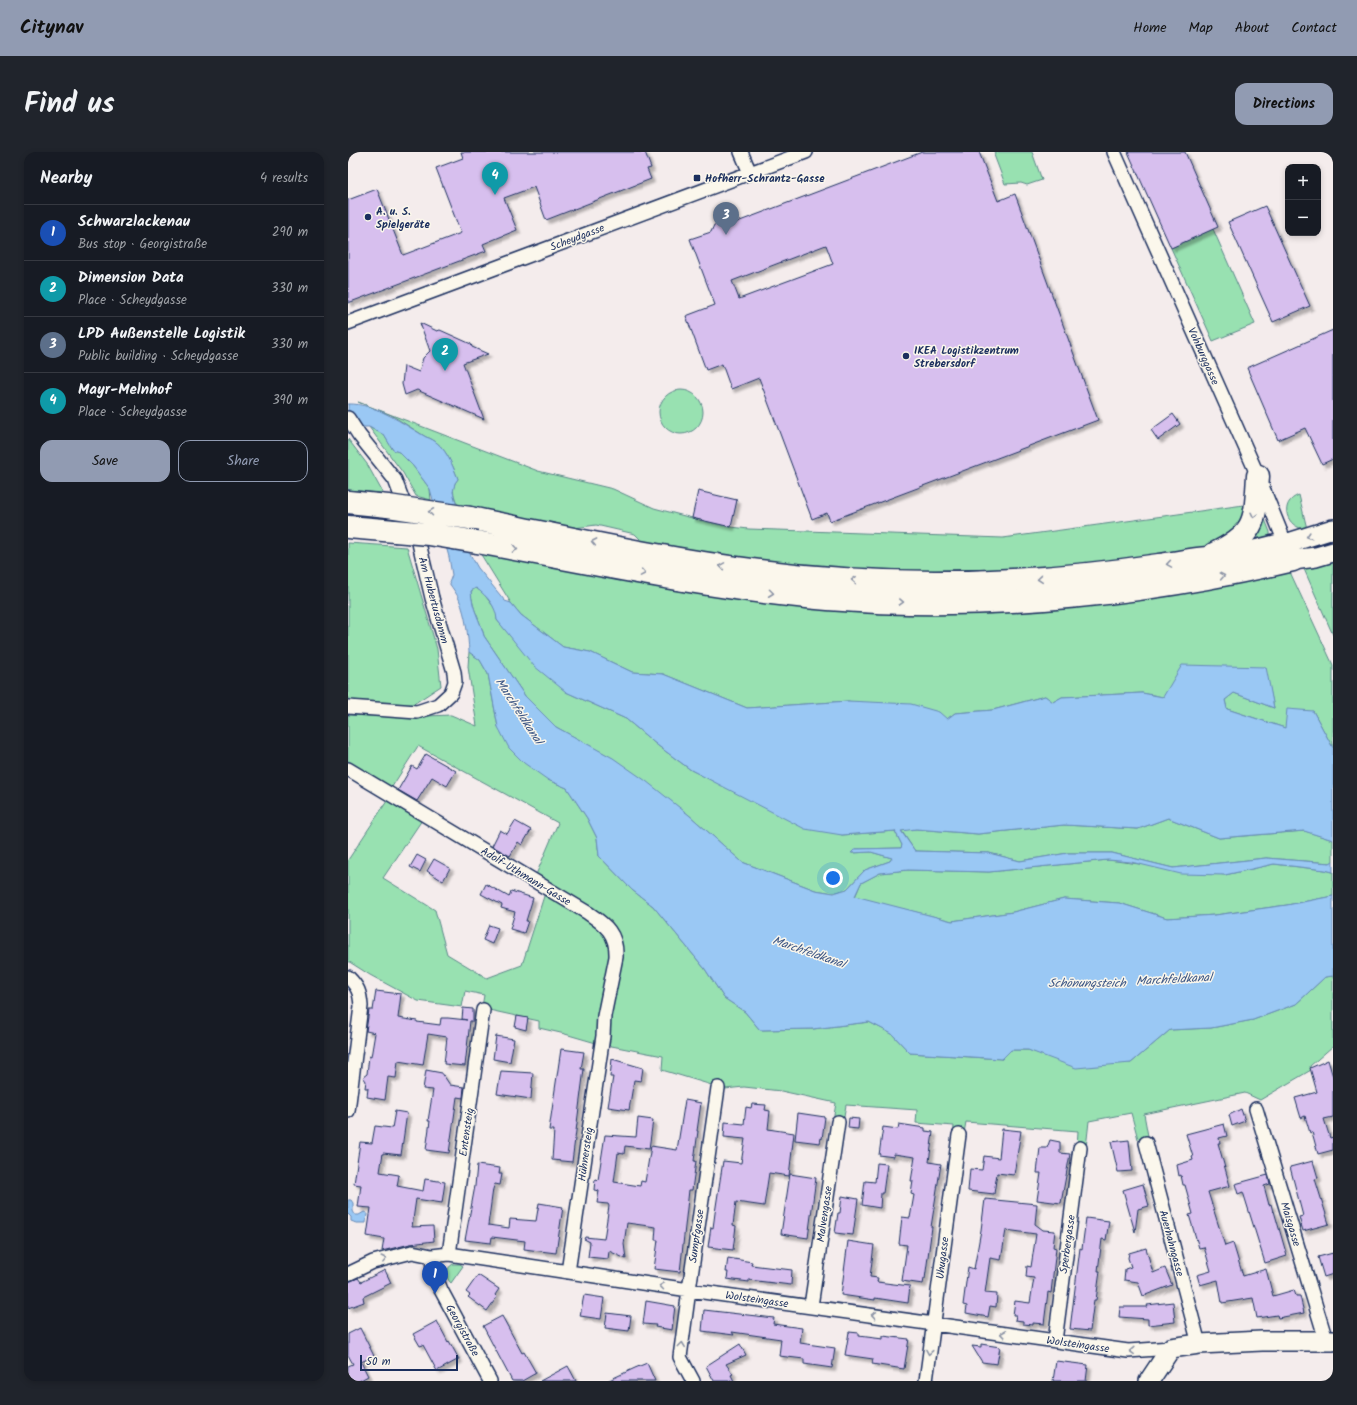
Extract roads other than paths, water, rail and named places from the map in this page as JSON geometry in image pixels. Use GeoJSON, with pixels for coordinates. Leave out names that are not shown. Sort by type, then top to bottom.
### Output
{"type":"FeatureCollection","features":[{"type":"Feature","properties":{"kind":"highway"},"geometry":{"type":"LineString","coordinates":[[1207,558],[1236,543],[1249,530],[1255,515],[1258,476]]}},
{"type":"Feature","properties":{"kind":"highway"},"geometry":{"type":"LineString","coordinates":[[348,502],[388,506],[470,518],[719,565],[758,571],[850,580],[962,582],[1033,579],[1128,570],[1207,558],[1289,552]]}},
{"type":"Feature","properties":{"kind":"highway"},"geometry":{"type":"LineString","coordinates":[[353,528],[429,534],[727,587],[826,598],[916,603],[1009,601],[1100,593],[1212,578],[1289,552]]}},
{"type":"Feature","properties":{"kind":"street"},"geometry":{"type":"LineString","coordinates":[[741,152],[750,173]]}},
{"type":"Feature","properties":{"kind":"street","name":"Scheydgasse"},"geometry":{"type":"LineString","coordinates":[[348,323],[806,152]]}},
{"type":"Feature","properties":{"kind":"street","name":"Vohburggasse"},"geometry":{"type":"LineString","coordinates":[[1114,152],[1258,476],[1289,552]]}},
{"type":"Feature","properties":{"kind":"street","name":"Am Hubertusdamm"},"geometry":{"type":"LineString","coordinates":[[348,418],[359,435],[395,480],[419,543],[432,598],[454,672],[455,682],[451,692],[438,705],[417,712],[348,707]]}},
{"type":"Feature","properties":{"kind":"street"},"geometry":{"type":"LineString","coordinates":[[1289,552],[1333,529]]}},
{"type":"Feature","properties":{"kind":"street"},"geometry":{"type":"LineString","coordinates":[[1289,552],[1316,557],[1333,552]]}},
{"type":"Feature","properties":{"kind":"street","name":"Adolf-Uthmann-Gasse"},"geometry":{"type":"LineString","coordinates":[[348,769],[588,913],[606,927],[614,937],[617,948],[604,1016],[603,1036]]}},
{"type":"Feature","properties":{"kind":"street"},"geometry":{"type":"LineString","coordinates":[[348,977],[356,986],[360,996],[361,1006],[348,1111]]}},
{"type":"Feature","properties":{"kind":"street","name":"Entensteig"},"geometry":{"type":"LineString","coordinates":[[449,1254],[483,1010]]}},
{"type":"Feature","properties":{"kind":"street","name":"Hühnersteig"},"geometry":{"type":"LineString","coordinates":[[568,1272],[603,1036]]}},
{"type":"Feature","properties":{"kind":"street","name":"Sumpfgasse"},"geometry":{"type":"LineString","coordinates":[[693,1381],[680,1357],[718,1088]]}},
{"type":"Feature","properties":{"kind":"street","name":"Maisgasse"},"geometry":{"type":"LineString","coordinates":[[1256,1108],[1330,1341]]}},
{"type":"Feature","properties":{"kind":"street","name":"Malvengasse"},"geometry":{"type":"LineString","coordinates":[[811,1306],[838,1122]]}},
{"type":"Feature","properties":{"kind":"street","name":"Uhugasse"},"geometry":{"type":"LineString","coordinates":[[926,1381],[958,1135]]}},
{"type":"Feature","properties":{"kind":"street","name":"Auerhahngasse"},"geometry":{"type":"LineString","coordinates":[[1146,1143],[1199,1344]]}},
{"type":"Feature","properties":{"kind":"street","name":"Sperbergasse"},"geometry":{"type":"LineString","coordinates":[[1055,1341],[1080,1148]]}},
{"type":"Feature","properties":{"kind":"street","name":"Wolsteingasse"},"geometry":{"type":"LineString","coordinates":[[348,1274],[373,1262],[412,1252],[432,1256],[449,1254],[689,1290],[811,1306],[1128,1352],[1171,1348]]}},
{"type":"Feature","properties":{"kind":"street","name":"Georgistraße"},"geometry":{"type":"LineString","coordinates":[[432,1256],[433,1270],[441,1290],[490,1381]]}},
{"type":"Feature","properties":{"kind":"street"},"geometry":{"type":"LineString","coordinates":[[1149,1381],[1171,1348],[1199,1344],[1262,1341],[1330,1341]]}},
{"type":"Feature","properties":{"kind":"water","name":"Schönungsteich"},"geometry":{"type":"Polygon","coordinates":[[[348,404],[369,407],[389,415],[438,444],[446,454],[458,479],[455,483],[453,492],[470,554],[478,568],[505,601],[511,603],[521,615],[563,647],[590,652],[632,672],[663,674],[747,708],[848,701],[911,704],[939,712],[947,719],[955,713],[993,710],[1045,696],[1053,702],[1062,697],[1142,693],[1163,697],[1182,665],[1266,667],[1274,708],[1234,693],[1225,700],[1227,709],[1285,728],[1287,709],[1313,711],[1333,748],[1333,840],[1304,831],[1219,838],[1168,818],[1138,829],[1064,825],[978,834],[916,829],[901,831],[915,851],[989,853],[1020,861],[1068,853],[1112,853],[1173,868],[1266,858],[1330,863],[1333,861],[1333,872],[1274,864],[1225,875],[1181,874],[1131,862],[1108,860],[989,872],[908,870],[880,873],[861,883],[855,896],[952,921],[1013,912],[1064,899],[1119,903],[1167,918],[1215,915],[1287,905],[1333,896],[1333,976],[1325,977],[1296,1004],[1253,1020],[1211,1028],[1170,1030],[1131,1063],[1076,1068],[1028,1050],[1011,1050],[1002,1059],[910,1053],[892,1034],[869,1022],[813,1029],[760,1030],[745,1012],[724,998],[705,969],[653,906],[632,890],[599,856],[597,838],[587,818],[567,788],[548,780],[524,763],[509,748],[498,727],[488,674],[480,660],[469,652],[465,619],[458,597],[449,583],[452,575],[449,557],[430,489],[413,466],[399,452],[393,450],[384,435],[369,427],[348,427],[348,404]],[[476,588],[471,591],[474,609],[484,636],[525,696],[556,727],[613,758],[646,781],[689,815],[742,862],[815,890],[834,893],[847,889],[865,870],[890,861],[892,858],[871,852],[851,853],[855,849],[901,848],[902,845],[895,831],[842,835],[805,829],[691,770],[657,745],[626,719],[566,692],[534,666],[497,620],[493,606],[476,588]]]}},
{"type":"Feature","properties":{"kind":"water"},"geometry":{"type":"Polygon","coordinates":[[[348,1200],[351,1200],[353,1203],[353,1211],[355,1215],[359,1215],[364,1212],[367,1213],[366,1223],[356,1223],[351,1221],[351,1217],[348,1214],[348,1200]]]}},
{"type":"Feature","properties":{"kind":"place","name":"Hofherr-Schrantz-Gasse"},"geometry":{"type":"Point","coordinates":[697,178]}},
{"type":"Feature","properties":{"kind":"place","name":"Mayr-Melnhof"},"geometry":{"type":"Point","coordinates":[495,195]}},
{"type":"Feature","properties":{"kind":"place","name":"A. u. S. Spielgeräte"},"geometry":{"type":"Point","coordinates":[368,217]}},
{"type":"Feature","properties":{"kind":"place","name":"LPD Außenstelle Logistik"},"geometry":{"type":"Point","coordinates":[726,235]}},
{"type":"Feature","properties":{"kind":"place","name":"IKEA Logistikzentrum Strebersdorf"},"geometry":{"type":"Point","coordinates":[906,356]}},
{"type":"Feature","properties":{"kind":"place","name":"Dimension Data"},"geometry":{"type":"Point","coordinates":[445,371]}},
{"type":"Feature","properties":{"kind":"place","name":"Schwarzlackenau"},"geometry":{"type":"Point","coordinates":[435,1294]}},
{"type":"Feature","properties":{"kind":"water label","name":"Marchfeldkanal"},"geometry":{"type":"Point","coordinates":[519,711]}},
{"type":"Feature","properties":{"kind":"water label","name":"Marchfeldkanal"},"geometry":{"type":"Point","coordinates":[809,952]}},
{"type":"Feature","properties":{"kind":"water label","name":"Marchfeldkanal"},"geometry":{"type":"Point","coordinates":[1174,979]}}]}
